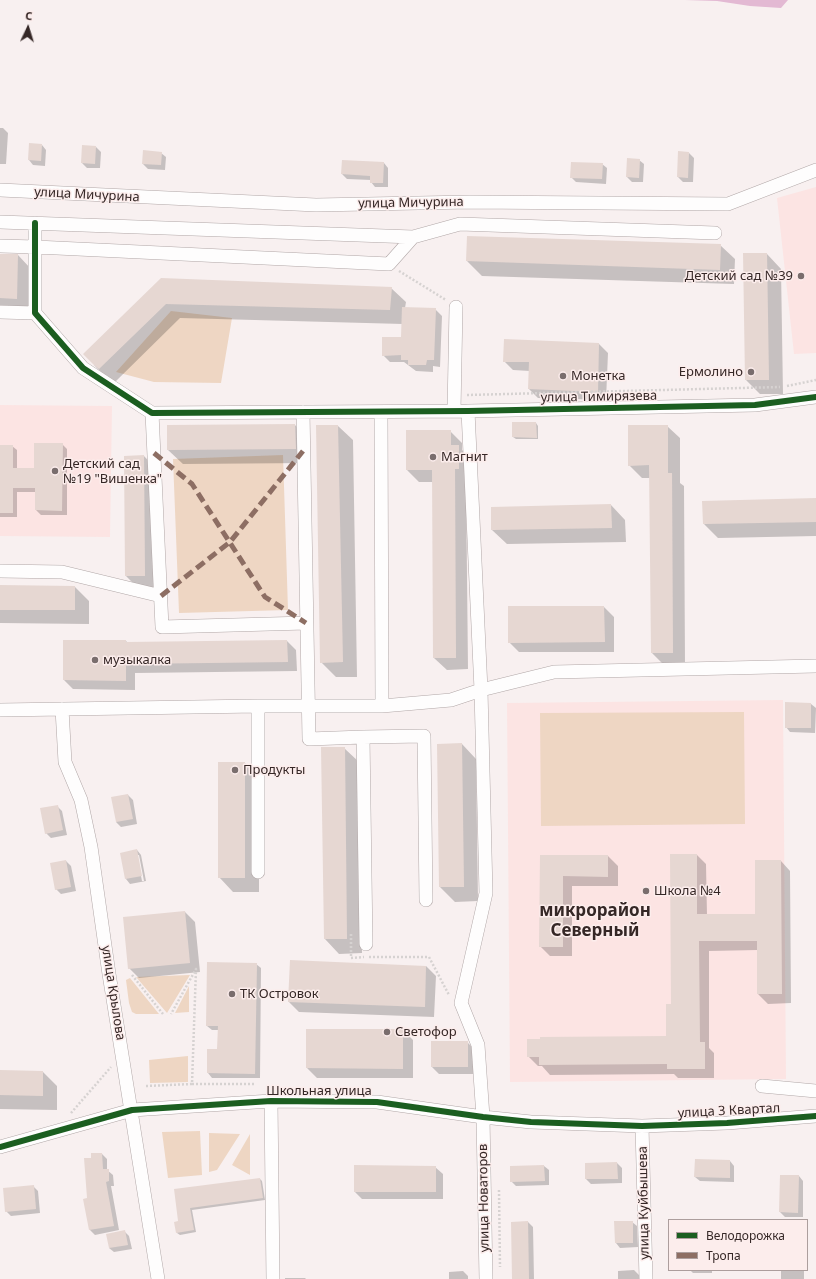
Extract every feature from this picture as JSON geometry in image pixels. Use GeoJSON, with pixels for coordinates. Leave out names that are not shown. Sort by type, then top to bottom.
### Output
{"type":"FeatureCollection","features":[{"type":"Feature","properties":{"kind":"street","name":"улица Мичурина"},"geometry":{"type":"LineString","coordinates":[[0,190],[316,205],[470,202],[728,204],[816,170]]}},
{"type":"Feature","properties":{"kind":"street"},"geometry":{"type":"LineString","coordinates":[[0,222],[413,237],[460,224],[716,233]]}},
{"type":"Feature","properties":{"kind":"street"},"geometry":{"type":"LineString","coordinates":[[35,223],[35,313],[83,368],[152,413],[162,627],[306,624]]}},
{"type":"Feature","properties":{"kind":"street"},"geometry":{"type":"LineString","coordinates":[[0,246],[389,264],[413,237]]}},
{"type":"Feature","properties":{"kind":"street"},"geometry":{"type":"LineString","coordinates":[[454,411],[456,307]]}},
{"type":"Feature","properties":{"kind":"street"},"geometry":{"type":"LineString","coordinates":[[0,312],[35,313]]}},
{"type":"Feature","properties":{"kind":"street","name":"улица Тимирязева"},"geometry":{"type":"LineString","coordinates":[[152,413],[468,411],[755,405],[816,397]]}},
{"type":"Feature","properties":{"kind":"street","name":"улица Новаторов"},"geometry":{"type":"LineString","coordinates":[[468,411],[481,690],[486,893],[461,1003],[478,1045],[483,1117],[486,1279]]}},
{"type":"Feature","properties":{"kind":"street"},"geometry":{"type":"LineString","coordinates":[[302,412],[309,739],[424,736],[426,900]]}},
{"type":"Feature","properties":{"kind":"street"},"geometry":{"type":"LineString","coordinates":[[381,412],[382,706]]}},
{"type":"Feature","properties":{"kind":"street"},"geometry":{"type":"LineString","coordinates":[[0,571],[62,572],[161,596]]}},
{"type":"Feature","properties":{"kind":"street"},"geometry":{"type":"LineString","coordinates":[[0,710],[308,705],[382,706],[451,700],[481,690],[554,672],[816,666]]}},
{"type":"Feature","properties":{"kind":"street"},"geometry":{"type":"LineString","coordinates":[[258,706],[258,872]]}},
{"type":"Feature","properties":{"kind":"street","name":"улица Крылова"},"geometry":{"type":"LineString","coordinates":[[62,709],[65,762],[81,800],[92,847],[109,974],[158,1279]]}},
{"type":"Feature","properties":{"kind":"street"},"geometry":{"type":"LineString","coordinates":[[363,737],[366,944]]}},
{"type":"Feature","properties":{"kind":"street"},"geometry":{"type":"LineString","coordinates":[[762,1086],[816,1091]]}},
{"type":"Feature","properties":{"kind":"street"},"geometry":{"type":"LineString","coordinates":[[271,1101],[273,1279]]}},
{"type":"Feature","properties":{"kind":"street","name":"Школьная улица"},"geometry":{"type":"LineString","coordinates":[[0,1147],[132,1110],[271,1101],[377,1102],[483,1117],[531,1122],[642,1126]]}},
{"type":"Feature","properties":{"kind":"street","name":"улица 3 Квартал"},"geometry":{"type":"LineString","coordinates":[[642,1126],[727,1123],[816,1116]]}},
{"type":"Feature","properties":{"kind":"street","name":"улица Куйбышева"},"geometry":{"type":"LineString","coordinates":[[642,1126],[646,1279]]}},
{"type":"Feature","properties":{"kind":"path"},"geometry":{"type":"LineString","coordinates":[[389,264],[456,307]]}},
{"type":"Feature","properties":{"kind":"path"},"geometry":{"type":"LineString","coordinates":[[455,395],[783,387],[816,380]]}},
{"type":"Feature","properties":{"kind":"path"},"geometry":{"type":"LineString","coordinates":[[351,934],[351,958],[429,957]]}},
{"type":"Feature","properties":{"kind":"path"},"geometry":{"type":"LineString","coordinates":[[170,1014],[196,969],[192,1084]]}},
{"type":"Feature","properties":{"kind":"path"},"geometry":{"type":"LineString","coordinates":[[132,975],[162,1014]]}},
{"type":"Feature","properties":{"kind":"path"},"geometry":{"type":"LineString","coordinates":[[71,1114],[122,1053]]}},
{"type":"Feature","properties":{"kind":"path"},"geometry":{"type":"LineString","coordinates":[[146,1086],[254,1084]]}},
{"type":"Feature","properties":{"kind":"shaded area"},"geometry":{"type":"Polygon","coordinates":[[[685,0],[788,0],[781,8],[750,6],[717,1],[685,0]]]}},
{"type":"Feature","properties":{"kind":"shaded area","name":"Детский сад №39"},"geometry":{"type":"Polygon","coordinates":[[[816,187],[816,353],[794,354],[777,198],[816,187]]]}},
{"type":"Feature","properties":{"kind":"shaded area"},"geometry":{"type":"Polygon","coordinates":[[[171,311],[232,318],[221,383],[154,382],[116,372],[171,311]]]}},
{"type":"Feature","properties":{"kind":"shaded area","name":"Детский сад №19 \"Вишенка\""},"geometry":{"type":"Polygon","coordinates":[[[0,405],[112,406],[110,537],[0,536],[0,405]]]}},
{"type":"Feature","properties":{"kind":"shaded area"},"geometry":{"type":"Polygon","coordinates":[[[283,455],[288,610],[179,613],[173,459],[283,455]]]}},
{"type":"Feature","properties":{"kind":"shaded area","name":"Школа №4"},"geometry":{"type":"Polygon","coordinates":[[[783,700],[786,1079],[510,1082],[507,703],[783,700]]]}},
{"type":"Feature","properties":{"kind":"shaded area"},"geometry":{"type":"Polygon","coordinates":[[[744,712],[745,824],[541,826],[540,713],[744,712]]]}},
{"type":"Feature","properties":{"kind":"shaded area"},"geometry":{"type":"Polygon","coordinates":[[[190,975],[167,1013],[136,977],[190,975]]]}},
{"type":"Feature","properties":{"kind":"shaded area"},"geometry":{"type":"Polygon","coordinates":[[[130,978],[159,1014],[136,1014],[132,1012],[129,1003],[126,980],[130,978]]]}},
{"type":"Feature","properties":{"kind":"shaded area"},"geometry":{"type":"Polygon","coordinates":[[[189,986],[189,1012],[175,1013],[189,986]]]}},
{"type":"Feature","properties":{"kind":"shaded area"},"geometry":{"type":"Polygon","coordinates":[[[188,1056],[188,1082],[150,1083],[149,1060],[188,1056]]]}},
{"type":"Feature","properties":{"kind":"shaded area"},"geometry":{"type":"Polygon","coordinates":[[[200,1131],[202,1175],[168,1178],[162,1132],[200,1131]]]}},
{"type":"Feature","properties":{"kind":"shaded area"},"geometry":{"type":"Polygon","coordinates":[[[209,1133],[240,1134],[217,1170],[209,1172],[209,1133]]]}},
{"type":"Feature","properties":{"kind":"shaded area"},"geometry":{"type":"Polygon","coordinates":[[[250,1134],[250,1175],[232,1165],[250,1134]]]}},
{"type":"Feature","properties":{"kind":"building"},"geometry":{"type":"Polygon","coordinates":[[[29,143],[42,144],[41,161],[28,160],[29,143]]]}},
{"type":"Feature","properties":{"kind":"building"},"geometry":{"type":"Polygon","coordinates":[[[82,145],[96,146],[95,164],[81,163],[82,145]]]}},
{"type":"Feature","properties":{"kind":"building"},"geometry":{"type":"Polygon","coordinates":[[[143,150],[162,152],[161,165],[142,164],[143,150]]]}},
{"type":"Feature","properties":{"kind":"building"},"geometry":{"type":"Polygon","coordinates":[[[678,151],[689,152],[688,178],[677,177],[678,151]]]}},
{"type":"Feature","properties":{"kind":"building"},"geometry":{"type":"Polygon","coordinates":[[[627,158],[640,159],[639,178],[626,177],[627,158]]]}},
{"type":"Feature","properties":{"kind":"building"},"geometry":{"type":"Polygon","coordinates":[[[342,160],[384,162],[383,183],[370,183],[370,176],[341,174],[342,160]]]}},
{"type":"Feature","properties":{"kind":"building"},"geometry":{"type":"Polygon","coordinates":[[[571,162],[603,163],[602,179],[570,178],[571,162]]]}},
{"type":"Feature","properties":{"kind":"building"},"geometry":{"type":"Polygon","coordinates":[[[467,236],[721,244],[720,270],[466,261],[467,236]]]}},
{"type":"Feature","properties":{"kind":"building"},"geometry":{"type":"Polygon","coordinates":[[[743,253],[767,253],[769,380],[745,380],[743,253]]]}},
{"type":"Feature","properties":{"kind":"building"},"geometry":{"type":"Polygon","coordinates":[[[0,254],[18,254],[17,299],[0,298],[0,254]]]}},
{"type":"Feature","properties":{"kind":"building"},"geometry":{"type":"Polygon","coordinates":[[[161,278],[392,287],[390,310],[166,304],[99,369],[83,354],[161,278]]]}},
{"type":"Feature","properties":{"kind":"building"},"geometry":{"type":"Polygon","coordinates":[[[402,307],[436,308],[434,360],[427,360],[426,365],[408,365],[408,360],[401,360],[401,355],[382,356],[382,337],[401,337],[402,307]]]}},
{"type":"Feature","properties":{"kind":"building","name":"Монетка"},"geometry":{"type":"Polygon","coordinates":[[[504,339],[599,343],[598,392],[528,389],[529,362],[503,362],[504,339]]]}},
{"type":"Feature","properties":{"kind":"building"},"geometry":{"type":"Polygon","coordinates":[[[512,422],[536,422],[537,438],[512,437],[512,422]]]}},
{"type":"Feature","properties":{"kind":"building"},"geometry":{"type":"Polygon","coordinates":[[[295,424],[296,449],[167,450],[167,425],[295,424]]]}},
{"type":"Feature","properties":{"kind":"building"},"geometry":{"type":"Polygon","coordinates":[[[316,425],[338,425],[343,662],[320,663],[316,425]]]}},
{"type":"Feature","properties":{"kind":"building"},"geometry":{"type":"Polygon","coordinates":[[[628,425],[668,425],[668,473],[672,473],[673,653],[651,653],[649,465],[628,466],[628,425]]]}},
{"type":"Feature","properties":{"kind":"building"},"geometry":{"type":"Polygon","coordinates":[[[406,430],[451,430],[451,445],[459,445],[459,469],[455,469],[456,658],[433,658],[432,470],[406,470],[406,430]]]}},
{"type":"Feature","properties":{"kind":"building"},"geometry":{"type":"Polygon","coordinates":[[[34,443],[63,443],[62,511],[35,510],[35,488],[13,488],[13,513],[0,513],[0,445],[13,445],[13,468],[34,468],[34,443]]]}},
{"type":"Feature","properties":{"kind":"building"},"geometry":{"type":"Polygon","coordinates":[[[144,455],[145,576],[125,576],[124,456],[144,455]]]}},
{"type":"Feature","properties":{"kind":"building"},"geometry":{"type":"Polygon","coordinates":[[[816,498],[816,522],[703,524],[702,501],[816,498]]]}},
{"type":"Feature","properties":{"kind":"building"},"geometry":{"type":"Polygon","coordinates":[[[611,504],[612,528],[491,530],[491,507],[611,504]]]}},
{"type":"Feature","properties":{"kind":"building"},"geometry":{"type":"Polygon","coordinates":[[[0,585],[75,586],[75,610],[0,610],[0,585]]]}},
{"type":"Feature","properties":{"kind":"building"},"geometry":{"type":"Polygon","coordinates":[[[508,606],[604,606],[605,642],[508,643],[508,606]]]}},
{"type":"Feature","properties":{"kind":"building"},"geometry":{"type":"Polygon","coordinates":[[[63,640],[126,640],[126,642],[287,640],[288,662],[126,664],[126,681],[63,680],[63,640]]]}},
{"type":"Feature","properties":{"kind":"building"},"geometry":{"type":"Polygon","coordinates":[[[785,702],[811,703],[811,728],[785,728],[785,702]]]}},
{"type":"Feature","properties":{"kind":"building"},"geometry":{"type":"Polygon","coordinates":[[[462,743],[464,887],[439,887],[437,744],[462,743]]]}},
{"type":"Feature","properties":{"kind":"building"},"geometry":{"type":"Polygon","coordinates":[[[321,747],[345,747],[347,939],[324,939],[321,747]]]}},
{"type":"Feature","properties":{"kind":"building"},"geometry":{"type":"Polygon","coordinates":[[[218,762],[245,762],[245,878],[218,878],[218,762]]]}},
{"type":"Feature","properties":{"kind":"building"},"geometry":{"type":"Polygon","coordinates":[[[128,794],[133,819],[116,822],[111,797],[128,794]]]}},
{"type":"Feature","properties":{"kind":"building"},"geometry":{"type":"Polygon","coordinates":[[[58,805],[63,830],[45,834],[40,808],[58,805]]]}},
{"type":"Feature","properties":{"kind":"building"},"geometry":{"type":"Polygon","coordinates":[[[137,849],[142,876],[125,879],[120,853],[137,849]]]}},
{"type":"Feature","properties":{"kind":"building"},"geometry":{"type":"Polygon","coordinates":[[[670,854],[697,854],[697,914],[755,914],[755,860],[781,860],[782,994],[757,994],[757,941],[699,941],[700,1042],[705,1042],[705,1069],[667,1069],[667,1064],[539,1065],[539,1057],[527,1057],[527,1039],[540,1039],[540,1037],[666,1036],[666,1004],[671,1004],[670,854]]]}},
{"type":"Feature","properties":{"kind":"building"},"geometry":{"type":"Polygon","coordinates":[[[540,855],[608,855],[608,877],[563,876],[563,947],[539,947],[540,855]]]}},
{"type":"Feature","properties":{"kind":"building"},"geometry":{"type":"Polygon","coordinates":[[[66,860],[71,887],[55,890],[50,863],[66,860]]]}},
{"type":"Feature","properties":{"kind":"building"},"geometry":{"type":"Polygon","coordinates":[[[185,911],[190,963],[128,969],[123,917],[185,911]]]}},
{"type":"Feature","properties":{"kind":"building"},"geometry":{"type":"Polygon","coordinates":[[[290,960],[426,966],[425,1007],[288,1002],[290,960]]]}},
{"type":"Feature","properties":{"kind":"building","name":"ТК Островок"},"geometry":{"type":"Polygon","coordinates":[[[207,962],[257,963],[255,1074],[207,1073],[207,1049],[217,1049],[218,1026],[206,1026],[207,962]]]}},
{"type":"Feature","properties":{"kind":"building"},"geometry":{"type":"Polygon","coordinates":[[[306,1029],[403,1029],[403,1069],[306,1068],[306,1029]]]}},
{"type":"Feature","properties":{"kind":"building"},"geometry":{"type":"Polygon","coordinates":[[[431,1041],[468,1041],[468,1067],[431,1067],[431,1041]]]}},
{"type":"Feature","properties":{"kind":"building"},"geometry":{"type":"Polygon","coordinates":[[[0,1070],[43,1071],[43,1096],[0,1095],[0,1070]]]}},
{"type":"Feature","properties":{"kind":"building"},"geometry":{"type":"Polygon","coordinates":[[[91,1153],[102,1153],[103,1169],[109,1169],[109,1181],[106,1182],[114,1226],[89,1230],[83,1199],[87,1198],[84,1158],[91,1158],[91,1153]]]}},
{"type":"Feature","properties":{"kind":"building"},"geometry":{"type":"Polygon","coordinates":[[[695,1159],[730,1160],[730,1178],[694,1177],[695,1159]]]}},
{"type":"Feature","properties":{"kind":"building"},"geometry":{"type":"Polygon","coordinates":[[[617,1162],[618,1179],[585,1179],[585,1163],[617,1162]]]}},
{"type":"Feature","properties":{"kind":"building"},"geometry":{"type":"Polygon","coordinates":[[[354,1165],[436,1166],[436,1192],[354,1192],[354,1165]]]}},
{"type":"Feature","properties":{"kind":"building"},"geometry":{"type":"Polygon","coordinates":[[[544,1165],[545,1181],[510,1182],[510,1166],[544,1165]]]}},
{"type":"Feature","properties":{"kind":"building"},"geometry":{"type":"Polygon","coordinates":[[[780,1175],[799,1175],[798,1213],[779,1212],[780,1175]]]}},
{"type":"Feature","properties":{"kind":"building"},"geometry":{"type":"Polygon","coordinates":[[[260,1178],[263,1198],[190,1208],[194,1230],[176,1233],[174,1222],[178,1221],[174,1189],[260,1178]]]}},
{"type":"Feature","properties":{"kind":"building"},"geometry":{"type":"Polygon","coordinates":[[[34,1185],[36,1209],[5,1212],[3,1188],[34,1185]]]}},
{"type":"Feature","properties":{"kind":"building"},"geometry":{"type":"Polygon","coordinates":[[[528,1221],[529,1279],[512,1279],[511,1222],[528,1221]]]}},
{"type":"Feature","properties":{"kind":"building"},"geometry":{"type":"Polygon","coordinates":[[[614,1221],[633,1221],[633,1243],[615,1243],[614,1221]]]}},
{"type":"Feature","properties":{"kind":"building"},"geometry":{"type":"Polygon","coordinates":[[[125,1230],[128,1245],[109,1248],[106,1234],[125,1230]]]}},
{"type":"Feature","properties":{"kind":"marked path"},"geometry":{"type":"LineString","coordinates":[[161,596],[230,542],[303,451]]}},
{"type":"Feature","properties":{"kind":"marked path"},"geometry":{"type":"LineString","coordinates":[[154,453],[192,484],[265,597],[306,623]]}},
{"type":"Feature","properties":{"kind":"cycle path"},"geometry":{"type":"LineString","coordinates":[[35,223],[35,313],[83,368],[152,413],[468,411],[755,405],[816,397]]}},
{"type":"Feature","properties":{"kind":"cycle path"},"geometry":{"type":"LineString","coordinates":[[0,1147],[132,1110],[271,1101],[377,1102],[483,1117],[531,1122],[642,1126],[727,1123],[816,1116]]}},
{"type":"Feature","properties":{"kind":"place","name":"Детский сад №39"},"geometry":{"type":"Point","coordinates":[801,276]}},
{"type":"Feature","properties":{"kind":"place","name":"Ермолино"},"geometry":{"type":"Point","coordinates":[751,372]}},
{"type":"Feature","properties":{"kind":"place","name":"Монетка"},"geometry":{"type":"Point","coordinates":[563,376]}},
{"type":"Feature","properties":{"kind":"place","name":"Магнит"},"geometry":{"type":"Point","coordinates":[433,457]}},
{"type":"Feature","properties":{"kind":"place","name":"Детский сад №19 \"Вишенка\""},"geometry":{"type":"Point","coordinates":[55,471]}},
{"type":"Feature","properties":{"kind":"place","name":"музыкалка"},"geometry":{"type":"Point","coordinates":[95,660]}},
{"type":"Feature","properties":{"kind":"place","name":"Продукты"},"geometry":{"type":"Point","coordinates":[235,770]}},
{"type":"Feature","properties":{"kind":"place","name":"Школа №4"},"geometry":{"type":"Point","coordinates":[646,891]}},
{"type":"Feature","properties":{"kind":"place","name":"ТК Островок"},"geometry":{"type":"Point","coordinates":[232,994]}},
{"type":"Feature","properties":{"kind":"place","name":"Светофор"},"geometry":{"type":"Point","coordinates":[387,1032]}},
{"type":"Feature","properties":{"kind":"district","name":"микрорайон Северный"},"geometry":{"type":"Point","coordinates":[595,921]}}]}
